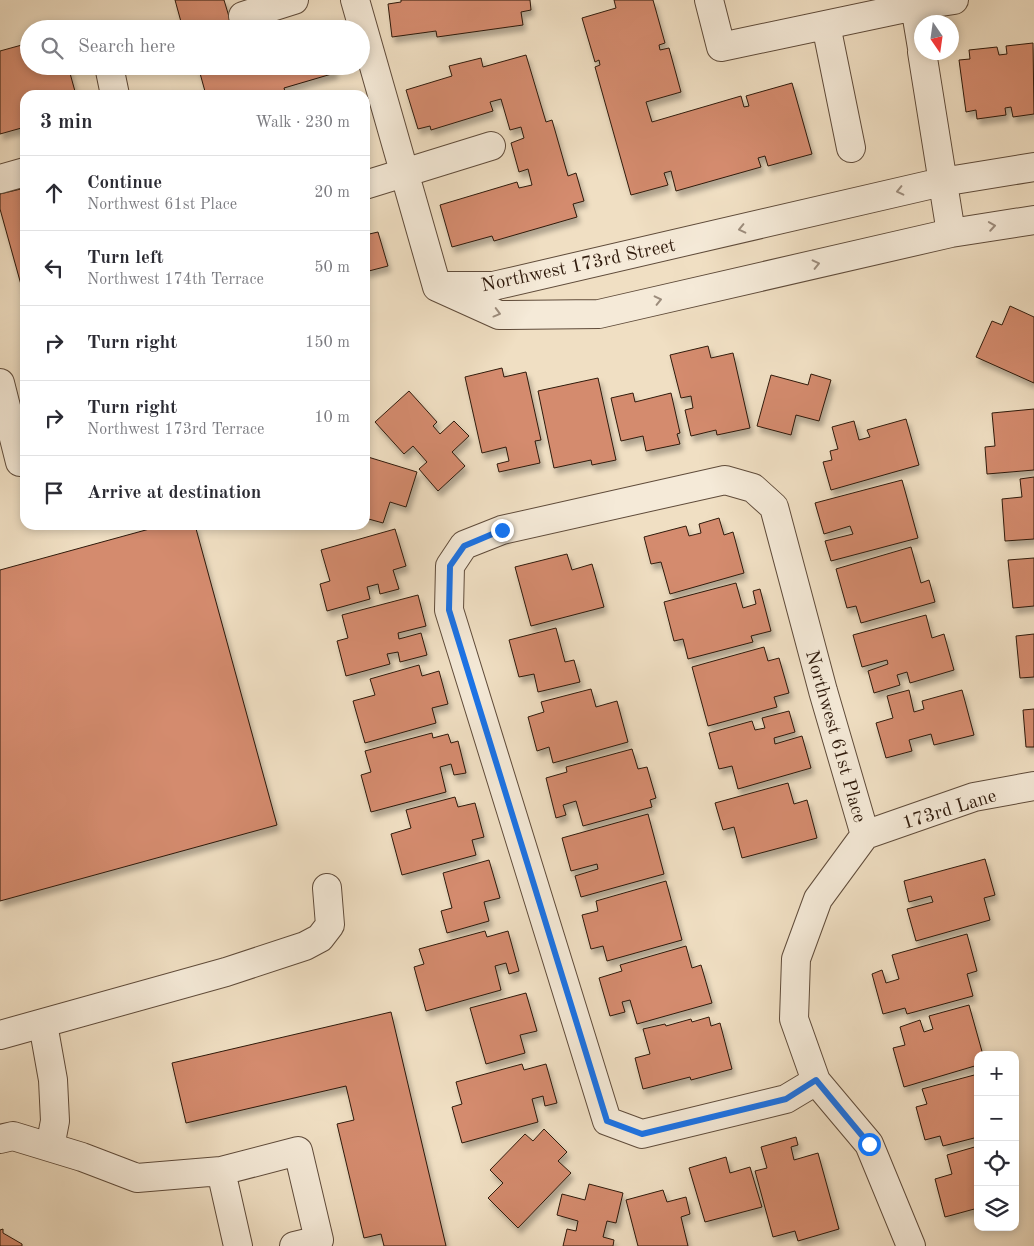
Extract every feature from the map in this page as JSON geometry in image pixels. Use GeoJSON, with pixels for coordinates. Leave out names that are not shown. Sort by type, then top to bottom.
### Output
{"type":"FeatureCollection","features":[{"type":"Feature","properties":{"kind":"street"},"geometry":{"type":"LineString","coordinates":[[243,16],[294,0]]}},
{"type":"Feature","properties":{"kind":"street"},"geometry":{"type":"LineString","coordinates":[[355,0],[361,20]]}},
{"type":"Feature","properties":{"kind":"street"},"geometry":{"type":"LineString","coordinates":[[709,0],[721,47],[915,6],[954,0]]}},
{"type":"Feature","properties":{"kind":"street"},"geometry":{"type":"LineString","coordinates":[[915,6],[916,15]]}},
{"type":"Feature","properties":{"kind":"street"},"geometry":{"type":"LineString","coordinates":[[826,25],[851,148]]}},
{"type":"Feature","properties":{"kind":"street"},"geometry":{"type":"LineString","coordinates":[[370,52],[437,286]]}},
{"type":"Feature","properties":{"kind":"street"},"geometry":{"type":"LineString","coordinates":[[923,60],[951,233]]}},
{"type":"Feature","properties":{"kind":"street"},"geometry":{"type":"LineString","coordinates":[[111,75],[114,90]]}},
{"type":"Feature","properties":{"kind":"street"},"geometry":{"type":"LineString","coordinates":[[370,184],[492,146]]}},
{"type":"Feature","properties":{"kind":"street","name":"Northwest 173rd Street"},"geometry":{"type":"LineString","coordinates":[[437,286],[493,286],[942,182],[1034,167]]}},
{"type":"Feature","properties":{"kind":"street"},"geometry":{"type":"LineString","coordinates":[[0,179],[20,173]]}},
{"type":"Feature","properties":{"kind":"street","name":"Northwest 173rd Street"},"geometry":{"type":"LineString","coordinates":[[437,286],[499,315],[599,314],[951,233],[1034,220]]}},
{"type":"Feature","properties":{"kind":"street"},"geometry":{"type":"LineString","coordinates":[[0,383],[15,463]]}},
{"type":"Feature","properties":{"kind":"street","name":"Northwest 61st Place"},"geometry":{"type":"LineString","coordinates":[[816,1080],[786,1099],[642,1134],[607,1121],[449,610],[450,566],[464,546],[502,530],[725,480],[753,488],[774,507],[823,691],[865,835],[818,899],[796,959],[794,1020],[816,1080],[869,1144],[911,1246]]}},
{"type":"Feature","properties":{"kind":"street","name":"173rd Lane"},"geometry":{"type":"LineString","coordinates":[[865,835],[974,797],[1034,786]]}},
{"type":"Feature","properties":{"kind":"street"},"geometry":{"type":"LineString","coordinates":[[0,1035],[226,972],[305,946],[320,938],[330,925],[327,888]]}},
{"type":"Feature","properties":{"kind":"street"},"geometry":{"type":"LineString","coordinates":[[43,1024],[53,1080],[55,1120],[50,1147]]}},
{"type":"Feature","properties":{"kind":"street"},"geometry":{"type":"LineString","coordinates":[[0,1139],[13,1136],[82,1157],[138,1178],[220,1171],[298,1151],[319,1240],[294,1246]]}},
{"type":"Feature","properties":{"kind":"street"},"geometry":{"type":"LineString","coordinates":[[220,1171],[238,1246]]}},
{"type":"Feature","properties":{"kind":"building"},"geometry":{"type":"Polygon","coordinates":[[[175,0],[224,0],[230,20],[181,20],[175,0]]]}},
{"type":"Feature","properties":{"kind":"building"},"geometry":{"type":"Polygon","coordinates":[[[401,0],[530,0],[531,10],[521,12],[523,25],[437,37],[436,31],[392,37],[388,4],[401,2],[401,0]]]}},
{"type":"Feature","properties":{"kind":"building"},"geometry":{"type":"Polygon","coordinates":[[[614,0],[653,0],[665,43],[659,45],[660,50],[669,48],[681,92],[646,102],[652,122],[741,96],[744,107],[749,106],[746,96],[792,83],[812,154],[768,166],[765,156],[758,158],[761,167],[676,191],[671,171],[664,173],[668,185],[631,195],[595,67],[600,65],[599,60],[595,62],[582,18],[616,8],[614,0]]]}},
{"type":"Feature","properties":{"kind":"building"},"geometry":{"type":"Polygon","coordinates":[[[1033,43],[1034,114],[1013,117],[1011,107],[1005,108],[1006,115],[977,119],[976,110],[966,112],[959,60],[970,59],[969,50],[997,47],[999,55],[1007,54],[1006,46],[1033,43]]]}},
{"type":"Feature","properties":{"kind":"building"},"geometry":{"type":"Polygon","coordinates":[[[20,45],[20,75],[70,75],[75,90],[20,90],[20,128],[0,134],[0,51],[20,45]]]}},
{"type":"Feature","properties":{"kind":"building"},"geometry":{"type":"Polygon","coordinates":[[[526,55],[546,122],[552,120],[568,176],[576,173],[584,201],[573,204],[577,217],[494,241],[492,236],[452,247],[440,205],[517,182],[519,188],[532,185],[528,169],[519,172],[511,143],[524,138],[521,127],[510,130],[501,99],[490,102],[493,111],[431,130],[430,126],[418,129],[406,90],[452,76],[449,66],[481,58],[483,67],[526,55]]]}},
{"type":"Feature","properties":{"kind":"building"},"geometry":{"type":"Polygon","coordinates":[[[200,75],[328,75],[284,88],[285,90],[205,90],[200,75]]]}},
{"type":"Feature","properties":{"kind":"building"},"geometry":{"type":"Polygon","coordinates":[[[20,189],[20,281],[0,209],[0,194],[20,189]]]}},
{"type":"Feature","properties":{"kind":"building"},"geometry":{"type":"Polygon","coordinates":[[[378,232],[388,266],[370,271],[370,234],[378,232]]]}},
{"type":"Feature","properties":{"kind":"building"},"geometry":{"type":"Polygon","coordinates":[[[1010,306],[1034,317],[1034,383],[976,357],[992,321],[1002,325],[1010,306]]]}},
{"type":"Feature","properties":{"kind":"building"},"geometry":{"type":"Polygon","coordinates":[[[708,346],[711,358],[733,353],[750,428],[717,435],[716,430],[691,436],[685,410],[693,408],[691,396],[681,398],[670,355],[708,346]]]}},
{"type":"Feature","properties":{"kind":"building"},"geometry":{"type":"Polygon","coordinates":[[[502,368],[504,377],[526,372],[541,440],[535,441],[540,463],[499,472],[497,464],[509,461],[506,447],[482,453],[465,377],[502,368]]]}},
{"type":"Feature","properties":{"kind":"building"},"geometry":{"type":"Polygon","coordinates":[[[811,374],[831,380],[819,421],[796,415],[791,435],[757,426],[771,375],[808,385],[811,374]]]}},
{"type":"Feature","properties":{"kind":"building"},"geometry":{"type":"Polygon","coordinates":[[[598,378],[616,460],[592,465],[591,460],[554,468],[538,391],[598,378]]]}},
{"type":"Feature","properties":{"kind":"building"},"geometry":{"type":"Polygon","coordinates":[[[409,391],[437,422],[433,426],[440,434],[454,421],[469,436],[452,452],[465,466],[438,491],[419,469],[427,462],[413,446],[404,454],[375,422],[409,391]]]}},
{"type":"Feature","properties":{"kind":"building"},"geometry":{"type":"Polygon","coordinates":[[[633,393],[635,402],[671,393],[680,433],[677,434],[680,444],[646,451],[643,436],[621,441],[611,398],[633,393]]]}},
{"type":"Feature","properties":{"kind":"building"},"geometry":{"type":"Polygon","coordinates":[[[1034,409],[1034,470],[987,474],[985,447],[995,446],[992,413],[1034,409]]]}},
{"type":"Feature","properties":{"kind":"building"},"geometry":{"type":"Polygon","coordinates":[[[906,419],[919,465],[831,490],[823,462],[832,460],[830,451],[838,449],[832,427],[854,421],[859,440],[870,437],[867,430],[906,419]]]}},
{"type":"Feature","properties":{"kind":"building"},"geometry":{"type":"Polygon","coordinates":[[[370,458],[417,472],[406,507],[390,502],[383,523],[370,519],[370,458]]]}},
{"type":"Feature","properties":{"kind":"building"},"geometry":{"type":"Polygon","coordinates":[[[1034,477],[1034,539],[1005,541],[1002,499],[1022,497],[1020,479],[1034,477]]]}},
{"type":"Feature","properties":{"kind":"building"},"geometry":{"type":"Polygon","coordinates":[[[902,480],[918,538],[831,561],[825,541],[853,534],[850,526],[824,534],[815,503],[902,480]]]}},
{"type":"Feature","properties":{"kind":"building"},"geometry":{"type":"Polygon","coordinates":[[[719,518],[724,535],[733,532],[744,573],[670,594],[661,562],[651,564],[644,537],[686,526],[689,536],[701,533],[699,524],[719,518]]]}},
{"type":"Feature","properties":{"kind":"building"},"geometry":{"type":"Polygon","coordinates":[[[395,529],[406,566],[393,570],[399,589],[380,594],[378,584],[367,587],[370,599],[327,611],[320,584],[330,581],[321,550],[395,529]]]}},
{"type":"Feature","properties":{"kind":"building"},"geometry":{"type":"Polygon","coordinates":[[[146,530],[196,530],[277,825],[0,901],[0,570],[146,530]]]}},
{"type":"Feature","properties":{"kind":"building"},"geometry":{"type":"Polygon","coordinates":[[[911,547],[921,583],[929,580],[935,602],[861,623],[856,606],[847,608],[836,569],[911,547]]]}},
{"type":"Feature","properties":{"kind":"building"},"geometry":{"type":"Polygon","coordinates":[[[567,554],[572,570],[592,564],[604,607],[531,626],[515,567],[567,554]]]}},
{"type":"Feature","properties":{"kind":"building"},"geometry":{"type":"Polygon","coordinates":[[[1034,558],[1034,606],[1013,608],[1008,560],[1034,558]]]}},
{"type":"Feature","properties":{"kind":"building"},"geometry":{"type":"Polygon","coordinates":[[[736,583],[743,608],[756,604],[753,591],[760,589],[771,631],[751,636],[753,642],[688,659],[683,639],[674,641],[664,602],[736,583]]]}},
{"type":"Feature","properties":{"kind":"building"},"geometry":{"type":"Polygon","coordinates":[[[418,595],[426,626],[398,633],[399,639],[421,633],[427,655],[400,662],[398,652],[387,654],[390,664],[346,676],[337,641],[348,638],[342,615],[418,595]]]}},
{"type":"Feature","properties":{"kind":"building"},"geometry":{"type":"Polygon","coordinates":[[[926,615],[932,638],[944,634],[954,670],[910,683],[907,672],[897,675],[900,685],[874,693],[868,671],[888,664],[887,660],[862,667],[853,635],[926,615]]]}},
{"type":"Feature","properties":{"kind":"building"},"geometry":{"type":"Polygon","coordinates":[[[556,628],[565,662],[574,660],[580,682],[538,692],[534,674],[519,677],[509,640],[556,628]]]}},
{"type":"Feature","properties":{"kind":"building"},"geometry":{"type":"Polygon","coordinates":[[[1034,634],[1034,677],[1020,678],[1016,636],[1034,634]]]}},
{"type":"Feature","properties":{"kind":"building"},"geometry":{"type":"Polygon","coordinates":[[[764,647],[768,661],[779,658],[789,693],[774,697],[777,707],[708,726],[692,667],[764,647]]]}},
{"type":"Feature","properties":{"kind":"building"},"geometry":{"type":"Polygon","coordinates":[[[419,665],[422,676],[439,671],[448,704],[432,708],[436,723],[365,743],[353,701],[375,695],[370,679],[419,665]]]}},
{"type":"Feature","properties":{"kind":"building"},"geometry":{"type":"Polygon","coordinates":[[[591,689],[596,707],[617,701],[628,742],[553,763],[549,747],[537,751],[528,717],[544,712],[541,702],[591,689]]]}},
{"type":"Feature","properties":{"kind":"building"},"geometry":{"type":"Polygon","coordinates":[[[909,690],[914,712],[924,709],[922,701],[962,690],[974,735],[934,745],[931,734],[909,740],[912,751],[886,758],[876,723],[893,718],[887,696],[909,690]]]}},
{"type":"Feature","properties":{"kind":"building"},"geometry":{"type":"Polygon","coordinates":[[[1034,709],[1034,747],[1026,747],[1023,710],[1034,709]]]}},
{"type":"Feature","properties":{"kind":"building"},"geometry":{"type":"Polygon","coordinates":[[[789,711],[795,732],[774,738],[775,744],[802,736],[811,768],[738,789],[732,766],[719,769],[709,733],[752,721],[755,730],[765,728],[762,718],[789,711]]]}},
{"type":"Feature","properties":{"kind":"building"},"geometry":{"type":"Polygon","coordinates":[[[432,733],[433,738],[448,734],[451,743],[458,741],[466,773],[454,775],[451,764],[440,767],[446,792],[371,812],[361,775],[371,772],[365,751],[432,733]]]}},
{"type":"Feature","properties":{"kind":"building"},"geometry":{"type":"Polygon","coordinates":[[[632,749],[638,769],[647,767],[656,798],[650,800],[652,807],[583,826],[576,801],[563,805],[566,815],[556,818],[546,778],[567,772],[566,767],[632,749]]]}},
{"type":"Feature","properties":{"kind":"building"},"geometry":{"type":"Polygon","coordinates":[[[788,783],[794,804],[807,800],[817,838],[742,858],[734,827],[723,830],[715,803],[788,783]]]}},
{"type":"Feature","properties":{"kind":"building"},"geometry":{"type":"Polygon","coordinates":[[[455,797],[458,807],[475,803],[484,837],[472,840],[476,855],[402,875],[391,834],[411,828],[406,810],[455,797]]]}},
{"type":"Feature","properties":{"kind":"building"},"geometry":{"type":"Polygon","coordinates":[[[648,814],[664,874],[581,897],[575,876],[598,869],[597,864],[571,871],[562,838],[648,814]]]}},
{"type":"Feature","properties":{"kind":"building"},"geometry":{"type":"Polygon","coordinates":[[[985,859],[995,895],[984,898],[990,920],[916,941],[907,909],[933,902],[931,896],[909,902],[904,881],[985,859]]]}},
{"type":"Feature","properties":{"kind":"building"},"geometry":{"type":"Polygon","coordinates":[[[489,860],[500,898],[484,902],[489,921],[447,933],[441,911],[452,908],[443,873],[489,860]]]}},
{"type":"Feature","properties":{"kind":"building"},"geometry":{"type":"Polygon","coordinates":[[[666,881],[682,940],[607,961],[603,946],[591,949],[582,915],[598,911],[596,901],[666,881]]]}},
{"type":"Feature","properties":{"kind":"building"},"geometry":{"type":"Polygon","coordinates":[[[485,931],[487,937],[508,931],[519,971],[509,974],[506,963],[495,966],[501,990],[426,1011],[414,967],[424,964],[419,949],[485,931]]]}},
{"type":"Feature","properties":{"kind":"building"},"geometry":{"type":"Polygon","coordinates":[[[967,934],[977,971],[967,974],[973,996],[907,1014],[905,1008],[883,1014],[872,974],[882,970],[886,983],[899,979],[892,955],[967,934]]]}},
{"type":"Feature","properties":{"kind":"building"},"geometry":{"type":"Polygon","coordinates":[[[686,946],[692,968],[701,965],[712,1003],[637,1024],[630,1000],[622,1002],[625,1012],[610,1016],[599,978],[622,971],[620,965],[686,946]]]}},
{"type":"Feature","properties":{"kind":"building"},"geometry":{"type":"Polygon","coordinates":[[[526,993],[537,1031],[520,1035],[525,1053],[486,1064],[470,1008],[526,993]]]}},
{"type":"Feature","properties":{"kind":"building"},"geometry":{"type":"Polygon","coordinates":[[[969,1005],[982,1051],[974,1051],[974,1066],[904,1087],[893,1048],[905,1045],[900,1027],[920,1020],[924,1032],[933,1029],[929,1016],[969,1005]]]}},
{"type":"Feature","properties":{"kind":"building"},"geometry":{"type":"Polygon","coordinates":[[[391,1012],[446,1246],[384,1246],[381,1234],[364,1238],[337,1124],[354,1120],[346,1086],[186,1123],[172,1063],[391,1012]]]}},
{"type":"Feature","properties":{"kind":"building"},"geometry":{"type":"Polygon","coordinates":[[[709,1017],[711,1026],[720,1023],[732,1069],[691,1080],[690,1077],[643,1089],[635,1058],[650,1054],[643,1029],[665,1024],[666,1026],[691,1019],[692,1022],[709,1017]]]}},
{"type":"Feature","properties":{"kind":"building"},"geometry":{"type":"Polygon","coordinates":[[[522,1064],[524,1070],[546,1064],[557,1103],[545,1106],[543,1096],[532,1099],[538,1122],[462,1143],[452,1107],[462,1104],[456,1082],[522,1064]]]}},
{"type":"Feature","properties":{"kind":"building"},"geometry":{"type":"Polygon","coordinates":[[[974,1075],[974,1138],[943,1146],[940,1136],[925,1140],[916,1107],[927,1104],[922,1089],[974,1075]]]}},
{"type":"Feature","properties":{"kind":"building"},"geometry":{"type":"Polygon","coordinates":[[[544,1129],[567,1152],[558,1161],[571,1173],[518,1228],[488,1198],[503,1183],[490,1170],[525,1134],[533,1141],[544,1129]]]}},
{"type":"Feature","properties":{"kind":"building"},"geometry":{"type":"Polygon","coordinates":[[[796,1137],[798,1145],[791,1147],[794,1160],[818,1153],[839,1229],[798,1241],[795,1231],[773,1237],[755,1171],[767,1168],[761,1147],[796,1137]]]}},
{"type":"Feature","properties":{"kind":"building"},"geometry":{"type":"Polygon","coordinates":[[[974,1147],[974,1209],[945,1217],[935,1179],[952,1174],[947,1155],[974,1147]]]}},
{"type":"Feature","properties":{"kind":"building"},"geometry":{"type":"Polygon","coordinates":[[[726,1157],[730,1173],[750,1167],[762,1207],[705,1222],[689,1168],[726,1157]]]}},
{"type":"Feature","properties":{"kind":"building"},"geometry":{"type":"Polygon","coordinates":[[[589,1184],[623,1193],[616,1223],[607,1221],[603,1237],[614,1240],[613,1246],[563,1246],[567,1229],[576,1231],[578,1221],[557,1215],[562,1194],[585,1200],[589,1184]]]}},
{"type":"Feature","properties":{"kind":"building"},"geometry":{"type":"Polygon","coordinates":[[[663,1190],[667,1202],[686,1197],[690,1214],[681,1217],[688,1246],[638,1246],[626,1200],[663,1190]]]}},
{"type":"Feature","properties":{"kind":"building"},"geometry":{"type":"Polygon","coordinates":[[[3,1229],[3,1233],[22,1244],[22,1246],[0,1246],[0,1230],[3,1229]]]}},
{"type":"Feature","properties":{"kind":"route"},"geometry":{"type":"LineString","coordinates":[[502,530],[464,546],[450,566],[449,610],[607,1121],[642,1134],[786,1099],[816,1080],[869,1144]]}}]}
